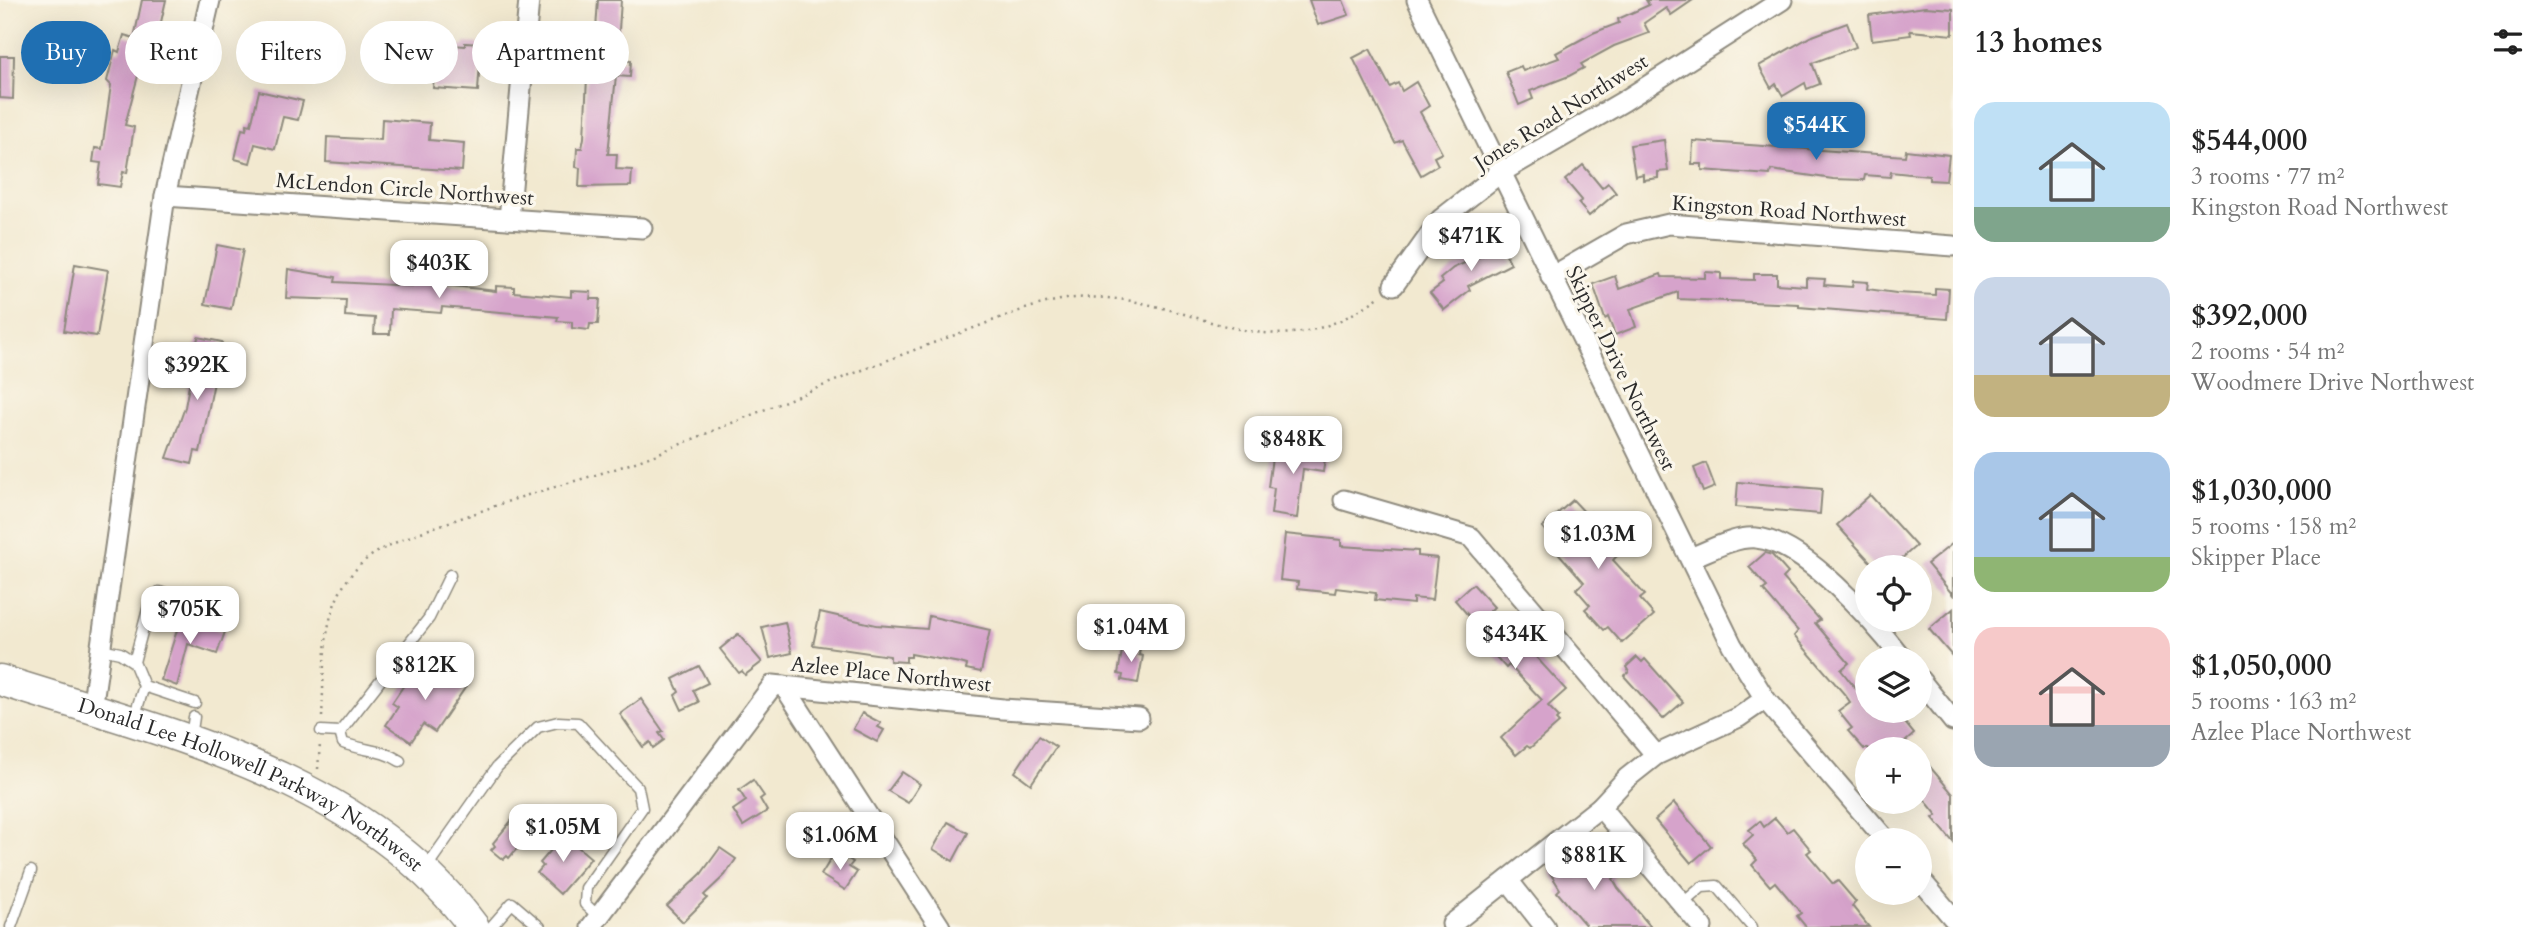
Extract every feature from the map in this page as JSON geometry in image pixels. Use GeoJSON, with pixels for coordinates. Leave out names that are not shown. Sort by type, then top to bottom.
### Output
{"type":"FeatureCollection","features":[{"type":"Feature","properties":{"kind":"main road","name":"Donald Lee Hollowell Parkway Northwest"},"geometry":{"type":"LineString","coordinates":[[0,680],[132,723],[192,729],[317,794],[375,830],[424,871],[474,927]]}},
{"type":"Feature","properties":{"kind":"street"},"geometry":{"type":"LineString","coordinates":[[92,709],[165,196],[210,0]]}},
{"type":"Feature","properties":{"kind":"street"},"geometry":{"type":"LineString","coordinates":[[509,219],[529,0]]}},
{"type":"Feature","properties":{"kind":"street","name":"Skipper Drive Northwest"},"geometry":{"type":"LineString","coordinates":[[1417,0],[1732,645],[1765,699],[1876,828]]}},
{"type":"Feature","properties":{"kind":"street","name":"Jones Road Northwest"},"geometry":{"type":"LineString","coordinates":[[1394,285],[1441,219],[1500,173],[1625,100],[1774,2]]}},
{"type":"Feature","properties":{"kind":"street","name":"McLendon Circle Northwest"},"geometry":{"type":"LineString","coordinates":[[165,196],[642,228]]}},
{"type":"Feature","properties":{"kind":"street","name":"Kingston Road Northwest"},"geometry":{"type":"LineString","coordinates":[[1551,277],[1626,234],[1669,224],[1953,246]]}},
{"type":"Feature","properties":{"kind":"street"},"geometry":{"type":"LineString","coordinates":[[1344,500],[1471,537],[1656,755]]}},
{"type":"Feature","properties":{"kind":"street"},"geometry":{"type":"LineString","coordinates":[[1690,558],[1725,544],[1753,537],[1778,542],[1812,563],[1891,646]]}},
{"type":"Feature","properties":{"kind":"street","name":"Azlee Place Northwest"},"geometry":{"type":"LineString","coordinates":[[595,922],[773,685],[1003,709],[1139,718]]}},
{"type":"Feature","properties":{"kind":"street"},"geometry":{"type":"LineString","coordinates":[[784,686],[940,927]]}},
{"type":"Feature","properties":{"kind":"street"},"geometry":{"type":"LineString","coordinates":[[1932,695],[1953,722]]}},
{"type":"Feature","properties":{"kind":"street"},"geometry":{"type":"LineString","coordinates":[[1452,924],[1600,807],[1627,778],[1656,755],[1740,717],[1765,699]]}},
{"type":"Feature","properties":{"kind":"street"},"geometry":{"type":"LineString","coordinates":[[1600,807],[1702,927]]}},
{"type":"Feature","properties":{"kind":"street"},"geometry":{"type":"LineString","coordinates":[[1508,880],[1545,927]]}},
{"type":"Feature","properties":{"kind":"street"},"geometry":{"type":"LineString","coordinates":[[1932,893],[1953,918]]}},
{"type":"Feature","properties":{"kind":"lane"},"geometry":{"type":"LineString","coordinates":[[340,732],[429,618],[450,575]]}},
{"type":"Feature","properties":{"kind":"lane"},"geometry":{"type":"LineString","coordinates":[[134,662],[150,602],[159,593],[214,610]]}},
{"type":"Feature","properties":{"kind":"lane"},"geometry":{"type":"LineString","coordinates":[[101,649],[120,653],[134,662],[145,686],[132,723]]}},
{"type":"Feature","properties":{"kind":"lane"},"geometry":{"type":"LineString","coordinates":[[145,686],[195,702]]}},
{"type":"Feature","properties":{"kind":"lane"},"geometry":{"type":"LineString","coordinates":[[424,871],[497,767],[538,727],[558,722],[578,723],[638,788],[642,800],[642,808],[586,888],[585,904],[595,922]]}},
{"type":"Feature","properties":{"kind":"lane"},"geometry":{"type":"LineString","coordinates":[[321,731],[340,732]]}},
{"type":"Feature","properties":{"kind":"lane"},"geometry":{"type":"LineString","coordinates":[[340,732],[343,743],[367,752],[383,750],[400,761]]}},
{"type":"Feature","properties":{"kind":"lane"},"geometry":{"type":"LineString","coordinates":[[11,927],[31,871]]}},
{"type":"Feature","properties":{"kind":"lane"},"geometry":{"type":"LineString","coordinates":[[1682,904],[1702,887],[1717,886],[1752,927]]}},
{"type":"Feature","properties":{"kind":"lane"},"geometry":{"type":"LineString","coordinates":[[491,927],[512,903],[540,927]]}},
{"type":"Feature","properties":{"kind":"path"},"geometry":{"type":"LineString","coordinates":[[317,794],[328,616],[349,576],[383,549],[517,498],[638,462],[905,353],[1042,303],[1111,298],[1152,304],[1193,318],[1258,334],[1289,335],[1320,328],[1344,317],[1367,306],[1394,285]]}},
{"type":"Feature","properties":{"kind":"building"},"geometry":{"type":"Polygon","coordinates":[[[142,0],[166,0],[161,21],[138,21],[142,0]]]}},
{"type":"Feature","properties":{"kind":"building"},"geometry":{"type":"Polygon","coordinates":[[[598,0],[621,0],[620,21],[597,21],[598,0]]]}},
{"type":"Feature","properties":{"kind":"building"},"geometry":{"type":"Polygon","coordinates":[[[1309,0],[1343,0],[1349,15],[1318,25],[1309,0]]]}},
{"type":"Feature","properties":{"kind":"building"},"geometry":{"type":"Polygon","coordinates":[[[1646,0],[1693,0],[1671,15],[1666,8],[1644,23],[1649,33],[1614,46],[1581,64],[1584,68],[1530,91],[1533,99],[1519,105],[1506,72],[1521,66],[1523,71],[1559,58],[1556,53],[1593,33],[1619,23],[1618,19],[1649,5],[1646,0]]]}},
{"type":"Feature","properties":{"kind":"building"},"geometry":{"type":"Polygon","coordinates":[[[1925,7],[1953,9],[1953,35],[1910,31],[1911,35],[1872,40],[1869,15],[1925,7]]]}},
{"type":"Feature","properties":{"kind":"building"},"geometry":{"type":"Polygon","coordinates":[[[1847,23],[1856,47],[1812,63],[1820,84],[1807,89],[1805,83],[1783,96],[1776,84],[1771,88],[1759,66],[1810,37],[1847,23]]]}},
{"type":"Feature","properties":{"kind":"building"},"geometry":{"type":"Polygon","coordinates":[[[124,35],[125,84],[136,84],[125,125],[134,127],[127,173],[123,172],[120,187],[98,184],[101,163],[93,162],[95,148],[102,149],[111,66],[115,50],[119,52],[124,35]]]}},
{"type":"Feature","properties":{"kind":"building"},"geometry":{"type":"Polygon","coordinates":[[[465,43],[472,43],[472,84],[478,84],[478,91],[433,88],[433,84],[458,84],[458,45],[465,46],[465,43]]]}},
{"type":"Feature","properties":{"kind":"building"},"geometry":{"type":"Polygon","coordinates":[[[1370,49],[1390,87],[1398,83],[1402,91],[1416,82],[1429,106],[1420,112],[1442,153],[1434,157],[1438,165],[1421,175],[1402,140],[1395,143],[1353,58],[1370,49]]]}},
{"type":"Feature","properties":{"kind":"building"},"geometry":{"type":"Polygon","coordinates":[[[0,56],[14,56],[13,99],[0,98],[0,56]]]}},
{"type":"Feature","properties":{"kind":"building"},"geometry":{"type":"Polygon","coordinates":[[[587,84],[615,84],[608,154],[617,154],[616,169],[632,170],[631,186],[579,187],[577,148],[582,148],[587,84]]]}},
{"type":"Feature","properties":{"kind":"building"},"geometry":{"type":"Polygon","coordinates":[[[259,91],[303,101],[298,120],[283,117],[275,149],[255,144],[250,163],[235,159],[242,129],[246,130],[247,124],[251,125],[259,91]]]}},
{"type":"Feature","properties":{"kind":"building"},"geometry":{"type":"Polygon","coordinates":[[[382,119],[430,123],[429,140],[464,143],[462,171],[326,162],[327,137],[381,140],[382,119]]]}},
{"type":"Feature","properties":{"kind":"building"},"geometry":{"type":"Polygon","coordinates":[[[1664,140],[1668,171],[1658,172],[1658,178],[1643,180],[1643,174],[1635,176],[1630,145],[1664,140]]]}},
{"type":"Feature","properties":{"kind":"building"},"geometry":{"type":"Polygon","coordinates":[[[1693,141],[1905,156],[1906,150],[1949,155],[1946,181],[1929,180],[1929,176],[1891,172],[1890,177],[1865,175],[1864,180],[1833,179],[1771,170],[1770,175],[1702,170],[1702,164],[1692,164],[1693,141]]]}},
{"type":"Feature","properties":{"kind":"building"},"geometry":{"type":"Polygon","coordinates":[[[1583,165],[1602,188],[1608,183],[1616,193],[1589,216],[1578,203],[1582,200],[1565,180],[1583,165]]]}},
{"type":"Feature","properties":{"kind":"building"},"geometry":{"type":"Polygon","coordinates":[[[1496,235],[1511,264],[1468,286],[1470,290],[1444,310],[1430,293],[1443,283],[1440,279],[1453,268],[1483,255],[1477,245],[1496,235]]]}},
{"type":"Feature","properties":{"kind":"building"},"geometry":{"type":"Polygon","coordinates":[[[217,245],[243,250],[231,309],[205,304],[217,245]]]}},
{"type":"Feature","properties":{"kind":"building"},"geometry":{"type":"Polygon","coordinates":[[[75,264],[108,270],[97,336],[64,331],[75,264]]]}},
{"type":"Feature","properties":{"kind":"building"},"geometry":{"type":"Polygon","coordinates":[[[288,269],[336,277],[335,282],[412,286],[413,281],[496,291],[496,286],[514,287],[514,292],[571,297],[571,291],[591,292],[590,299],[600,299],[598,324],[590,324],[589,330],[572,328],[572,322],[557,321],[558,317],[442,307],[441,313],[391,309],[390,334],[374,334],[375,318],[345,316],[346,300],[286,298],[288,269]]]}},
{"type":"Feature","properties":{"kind":"building"},"geometry":{"type":"Polygon","coordinates":[[[1705,272],[1721,273],[1721,279],[1754,280],[1754,274],[1777,274],[1777,284],[1806,286],[1806,278],[1825,279],[1824,285],[1852,287],[1853,281],[1868,282],[1867,289],[1896,293],[1935,295],[1935,288],[1949,289],[1947,319],[1799,307],[1799,304],[1678,299],[1678,292],[1630,309],[1636,327],[1615,335],[1608,317],[1605,319],[1593,284],[1615,276],[1619,289],[1661,274],[1662,277],[1705,278],[1705,272]]]}},
{"type":"Feature","properties":{"kind":"building"},"geometry":{"type":"Polygon","coordinates":[[[198,337],[222,342],[200,452],[195,451],[192,464],[167,458],[185,407],[198,337]]]}},
{"type":"Feature","properties":{"kind":"building"},"geometry":{"type":"Polygon","coordinates":[[[1297,442],[1327,446],[1323,472],[1303,469],[1297,518],[1271,514],[1274,488],[1268,487],[1273,450],[1296,452],[1297,442]]]}},
{"type":"Feature","properties":{"kind":"building"},"geometry":{"type":"Polygon","coordinates":[[[1706,463],[1715,487],[1703,492],[1694,468],[1706,463]]]}},
{"type":"Feature","properties":{"kind":"building"},"geometry":{"type":"Polygon","coordinates":[[[1738,482],[1822,489],[1820,514],[1736,507],[1738,482]]]}},
{"type":"Feature","properties":{"kind":"building"},"geometry":{"type":"Polygon","coordinates":[[[1870,495],[1916,546],[1906,555],[1864,555],[1837,525],[1870,495]]]}},
{"type":"Feature","properties":{"kind":"building"},"geometry":{"type":"Polygon","coordinates":[[[1573,500],[1588,516],[1591,512],[1611,534],[1606,538],[1620,553],[1613,560],[1645,595],[1640,599],[1654,615],[1622,643],[1608,627],[1604,630],[1585,609],[1590,605],[1576,589],[1584,582],[1552,546],[1556,543],[1542,527],[1573,500]]]}},
{"type":"Feature","properties":{"kind":"building"},"geometry":{"type":"Polygon","coordinates":[[[1285,534],[1341,540],[1341,546],[1418,551],[1418,556],[1437,558],[1432,600],[1413,598],[1413,604],[1375,600],[1376,593],[1336,588],[1335,593],[1297,589],[1298,582],[1280,580],[1285,534]]]}},
{"type":"Feature","properties":{"kind":"building"},"geometry":{"type":"Polygon","coordinates":[[[1953,543],[1953,595],[1932,570],[1932,560],[1953,543]]]}},
{"type":"Feature","properties":{"kind":"building"},"geometry":{"type":"Polygon","coordinates":[[[1765,553],[1772,555],[1788,573],[1783,578],[1820,620],[1815,623],[1849,663],[1841,670],[1855,688],[1855,723],[1905,723],[1914,734],[1911,737],[1855,739],[1848,731],[1852,728],[1838,711],[1850,702],[1794,636],[1798,631],[1763,590],[1767,587],[1749,567],[1765,553]]]}},
{"type":"Feature","properties":{"kind":"building"},"geometry":{"type":"Polygon","coordinates":[[[1473,584],[1494,607],[1489,612],[1523,650],[1527,647],[1566,690],[1548,706],[1559,717],[1556,720],[1559,723],[1530,748],[1527,746],[1516,755],[1501,738],[1542,700],[1509,665],[1506,668],[1468,626],[1473,621],[1455,600],[1473,584]]]}},
{"type":"Feature","properties":{"kind":"building"},"geometry":{"type":"Polygon","coordinates":[[[1953,609],[1953,657],[1932,632],[1932,626],[1953,609]]]}},
{"type":"Feature","properties":{"kind":"building"},"geometry":{"type":"Polygon","coordinates":[[[820,612],[876,625],[927,629],[929,616],[990,630],[981,672],[966,669],[967,665],[960,663],[911,654],[911,657],[906,657],[906,662],[890,661],[890,656],[813,645],[820,612]]]}},
{"type":"Feature","properties":{"kind":"building"},"geometry":{"type":"Polygon","coordinates":[[[181,618],[225,632],[217,654],[188,644],[177,686],[161,680],[181,618]]]}},
{"type":"Feature","properties":{"kind":"building"},"geometry":{"type":"Polygon","coordinates":[[[1111,621],[1126,622],[1124,638],[1110,637],[1111,621]]]}},
{"type":"Feature","properties":{"kind":"building"},"geometry":{"type":"Polygon","coordinates":[[[785,622],[792,653],[770,658],[762,627],[785,622]]]}},
{"type":"Feature","properties":{"kind":"building"},"geometry":{"type":"Polygon","coordinates":[[[738,634],[762,662],[745,675],[742,671],[739,673],[720,649],[738,634]]]}},
{"type":"Feature","properties":{"kind":"building"},"geometry":{"type":"Polygon","coordinates":[[[1123,645],[1140,648],[1139,655],[1143,656],[1138,683],[1122,680],[1123,675],[1118,674],[1123,645]]]}},
{"type":"Feature","properties":{"kind":"building"},"geometry":{"type":"Polygon","coordinates":[[[1637,657],[1642,662],[1645,659],[1683,702],[1663,719],[1624,676],[1629,672],[1626,667],[1637,657]]]}},
{"type":"Feature","properties":{"kind":"building"},"geometry":{"type":"Polygon","coordinates":[[[699,666],[708,683],[693,690],[699,702],[682,710],[675,695],[679,692],[673,679],[699,666]]]}},
{"type":"Feature","properties":{"kind":"building"},"geometry":{"type":"Polygon","coordinates":[[[416,667],[434,679],[440,670],[450,676],[453,672],[469,682],[435,732],[423,724],[411,742],[386,725],[398,707],[392,703],[416,667]]]}},
{"type":"Feature","properties":{"kind":"building"},"geometry":{"type":"Polygon","coordinates":[[[641,699],[663,731],[659,733],[664,740],[653,748],[650,742],[643,747],[620,714],[641,699]]]}},
{"type":"Feature","properties":{"kind":"building"},"geometry":{"type":"Polygon","coordinates":[[[862,713],[881,723],[878,727],[884,730],[877,742],[853,729],[862,713]]]}},
{"type":"Feature","properties":{"kind":"building"},"geometry":{"type":"Polygon","coordinates":[[[1039,736],[1056,747],[1031,784],[1015,772],[1039,736]]]}},
{"type":"Feature","properties":{"kind":"building"},"geometry":{"type":"Polygon","coordinates":[[[1932,769],[1953,794],[1953,842],[1933,818],[1937,815],[1932,809],[1932,769]]]}},
{"type":"Feature","properties":{"kind":"building"},"geometry":{"type":"Polygon","coordinates":[[[902,772],[920,784],[908,803],[888,791],[902,772]]]}},
{"type":"Feature","properties":{"kind":"building"},"geometry":{"type":"Polygon","coordinates":[[[753,780],[764,796],[760,799],[767,811],[743,826],[733,810],[746,801],[739,790],[753,780]]]}},
{"type":"Feature","properties":{"kind":"building"},"geometry":{"type":"Polygon","coordinates":[[[1674,803],[1711,846],[1691,863],[1655,820],[1674,803]]]}},
{"type":"Feature","properties":{"kind":"building"},"geometry":{"type":"Polygon","coordinates":[[[1775,818],[1787,832],[1793,828],[1811,850],[1807,853],[1833,884],[1838,881],[1855,901],[1852,906],[1869,927],[1806,927],[1797,916],[1801,913],[1775,882],[1770,886],[1752,865],[1757,860],[1743,844],[1753,835],[1749,830],[1760,821],[1764,827],[1775,818]]]}},
{"type":"Feature","properties":{"kind":"building"},"geometry":{"type":"Polygon","coordinates":[[[512,820],[529,834],[509,858],[507,856],[503,860],[491,850],[495,846],[493,843],[512,820]]]}},
{"type":"Feature","properties":{"kind":"building"},"geometry":{"type":"Polygon","coordinates":[[[948,822],[968,833],[953,861],[933,849],[948,822]]]}},
{"type":"Feature","properties":{"kind":"building"},"geometry":{"type":"Polygon","coordinates":[[[564,835],[591,858],[560,894],[537,873],[543,866],[540,863],[564,835]]]}},
{"type":"Feature","properties":{"kind":"building"},"geometry":{"type":"Polygon","coordinates":[[[1580,846],[1594,860],[1598,857],[1615,877],[1613,879],[1618,888],[1651,927],[1587,927],[1557,892],[1560,889],[1550,873],[1558,866],[1553,860],[1568,848],[1571,853],[1580,846]]]}},
{"type":"Feature","properties":{"kind":"building"},"geometry":{"type":"Polygon","coordinates":[[[720,848],[736,859],[725,875],[704,895],[707,898],[683,922],[667,906],[701,874],[720,848]]]}},
{"type":"Feature","properties":{"kind":"building"},"geometry":{"type":"Polygon","coordinates":[[[842,855],[853,862],[849,867],[857,872],[845,890],[821,875],[832,857],[838,861],[842,855]]]}}]}
